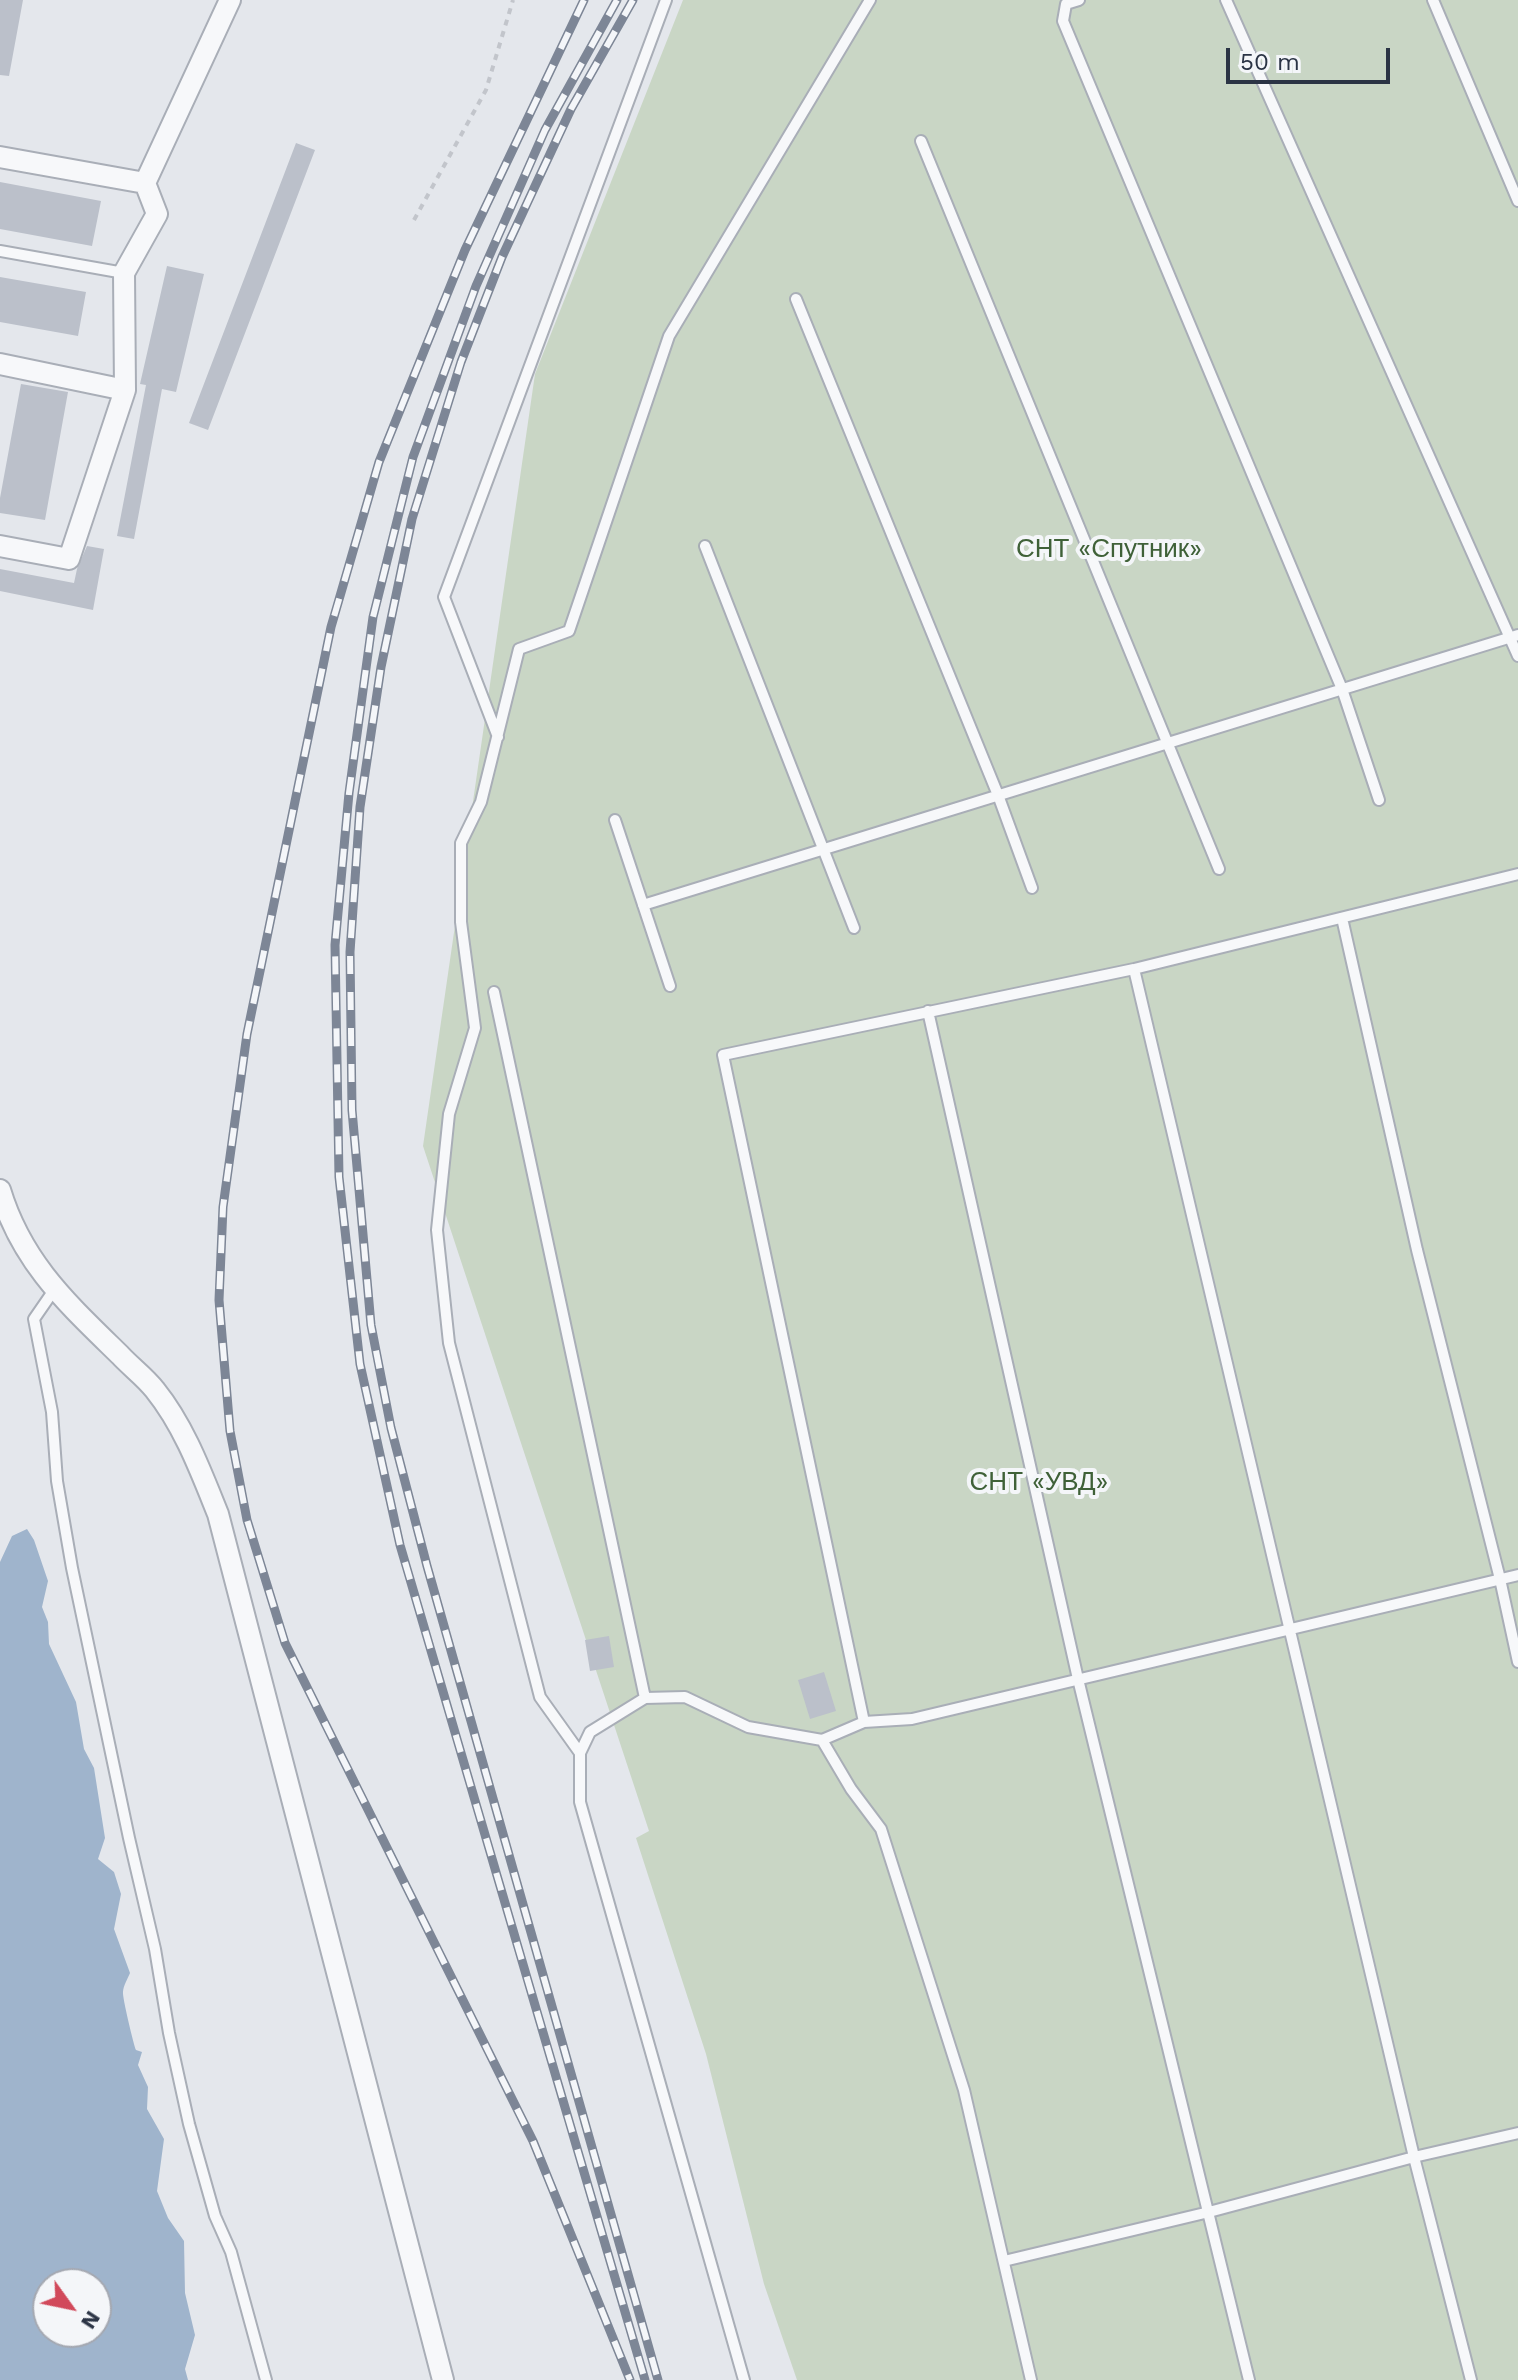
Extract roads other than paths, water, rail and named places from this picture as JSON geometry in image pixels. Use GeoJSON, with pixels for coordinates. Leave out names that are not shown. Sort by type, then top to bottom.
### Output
{"type":"FeatureCollection","features":[{"type":"Feature","properties":{"kind":"street"},"geometry":{"type":"LineString","coordinates":[[0,546],[69,559],[125,390],[124,273],[157,214],[145,183],[230,0]]}},
{"type":"Feature","properties":{"kind":"street"},"geometry":{"type":"LineString","coordinates":[[0,157],[145,183]]}},
{"type":"Feature","properties":{"kind":"street"},"geometry":{"type":"LineString","coordinates":[[0,364],[125,390]]}},
{"type":"Feature","properties":{"kind":"street"},"geometry":{"type":"LineString","coordinates":[[0,1190],[8,1218],[28,1255],[54,1290],[155,1390],[193,1452],[218,1514],[443,2380]]}},
{"type":"Feature","properties":{"kind":"lane"},"geometry":{"type":"LineString","coordinates":[[498,739],[444,597],[666,0]]}},
{"type":"Feature","properties":{"kind":"lane"},"geometry":{"type":"LineString","coordinates":[[580,1753],[540,1697],[449,1343],[437,1230],[449,1114],[475,1028],[461,922],[461,843],[481,802],[519,649],[569,631],[669,336],[870,0]]}},
{"type":"Feature","properties":{"kind":"lane"},"geometry":{"type":"LineString","coordinates":[[1079,0],[1066,4],[1063,21],[1342,689],[1379,800]]}},
{"type":"Feature","properties":{"kind":"lane"},"geometry":{"type":"LineString","coordinates":[[1226,0],[1514,636],[1518,656]]}},
{"type":"Feature","properties":{"kind":"lane"},"geometry":{"type":"LineString","coordinates":[[1433,0],[1518,201]]}},
{"type":"Feature","properties":{"kind":"lane"},"geometry":{"type":"LineString","coordinates":[[921,141],[1219,869]]}},
{"type":"Feature","properties":{"kind":"lane"},"geometry":{"type":"LineString","coordinates":[[0,251],[124,273]]}},
{"type":"Feature","properties":{"kind":"lane"},"geometry":{"type":"LineString","coordinates":[[796,299],[998,795],[1032,888]]}},
{"type":"Feature","properties":{"kind":"lane"},"geometry":{"type":"LineString","coordinates":[[705,546],[854,928]]}},
{"type":"Feature","properties":{"kind":"lane"},"geometry":{"type":"LineString","coordinates":[[643,905],[1514,636]]}},
{"type":"Feature","properties":{"kind":"lane"},"geometry":{"type":"LineString","coordinates":[[615,820],[670,986]]}},
{"type":"Feature","properties":{"kind":"lane"},"geometry":{"type":"LineString","coordinates":[[864,1722],[723,1055],[1134,969],[1518,874]]}},
{"type":"Feature","properties":{"kind":"lane"},"geometry":{"type":"LineString","coordinates":[[1342,918],[1417,1250],[1518,1662]]}},
{"type":"Feature","properties":{"kind":"lane"},"geometry":{"type":"LineString","coordinates":[[1134,969],[1288,1630],[1414,2157],[1471,2380]]}},
{"type":"Feature","properties":{"kind":"lane"},"geometry":{"type":"LineString","coordinates":[[494,992],[645,1698]]}},
{"type":"Feature","properties":{"kind":"lane"},"geometry":{"type":"LineString","coordinates":[[928,1011],[1078,1679],[1249,2380]]}},
{"type":"Feature","properties":{"kind":"lane"},"geometry":{"type":"LineString","coordinates":[[54,1290],[34,1319],[52,1412],[57,1481],[72,1568],[155,1949],[189,2124],[215,2216],[231,2252],[266,2380]]}},
{"type":"Feature","properties":{"kind":"lane"},"geometry":{"type":"LineString","coordinates":[[744,2380],[580,1802],[580,1753],[590,1732],[645,1698],[685,1697],[748,1727],[822,1740],[864,1722],[912,1719],[1518,1575]]}},
{"type":"Feature","properties":{"kind":"lane"},"geometry":{"type":"LineString","coordinates":[[822,1740],[851,1789],[881,1829],[964,2090],[1031,2380]]}},
{"type":"Feature","properties":{"kind":"lane"},"geometry":{"type":"LineString","coordinates":[[1004,2261],[1518,2133]]}},
{"type":"Feature","properties":{"kind":"water"},"geometry":{"type":"Polygon","coordinates":[[[27,1529],[48,1581],[42,1607],[48,1622],[49,1644],[76,1702],[84,1749],[94,1768],[105,1838],[98,1859],[114,1872],[121,1894],[114,1929],[130,1973],[123,1990],[124,2002],[136,2050],[142,2052],[138,2065],[148,2087],[147,2109],[164,2139],[157,2191],[168,2218],[184,2241],[185,2293],[195,2335],[185,2369],[188,2380],[0,2380],[0,1562],[12,1536],[27,1529]]]}},
{"type":"Feature","properties":{"kind":"railway"},"geometry":{"type":"LineString","coordinates":[[584,0],[465,250],[379,462],[331,627],[247,1034],[223,1207],[219,1300],[230,1431],[247,1520],[285,1643],[533,2141],[630,2380]]}},
{"type":"Feature","properties":{"kind":"railway"},"geometry":{"type":"LineString","coordinates":[[617,0],[545,130],[476,286],[413,457],[373,617],[349,793],[335,945],[339,1177],[360,1364],[400,1545],[645,2380]]}},
{"type":"Feature","properties":{"kind":"railway"},"geometry":{"type":"LineString","coordinates":[[633,0],[571,109],[502,257],[461,362],[412,519],[381,667],[360,807],[350,952],[352,1110],[371,1325],[391,1428],[427,1566],[658,2380]]}},
{"type":"Feature","properties":{"kind":"park label","name":"СНТ «Спутник»"},"geometry":{"type":"Point","coordinates":[1109,549]}},
{"type":"Feature","properties":{"kind":"park label","name":"СНТ «УВД»"},"geometry":{"type":"Point","coordinates":[1039,1482]}}]}
